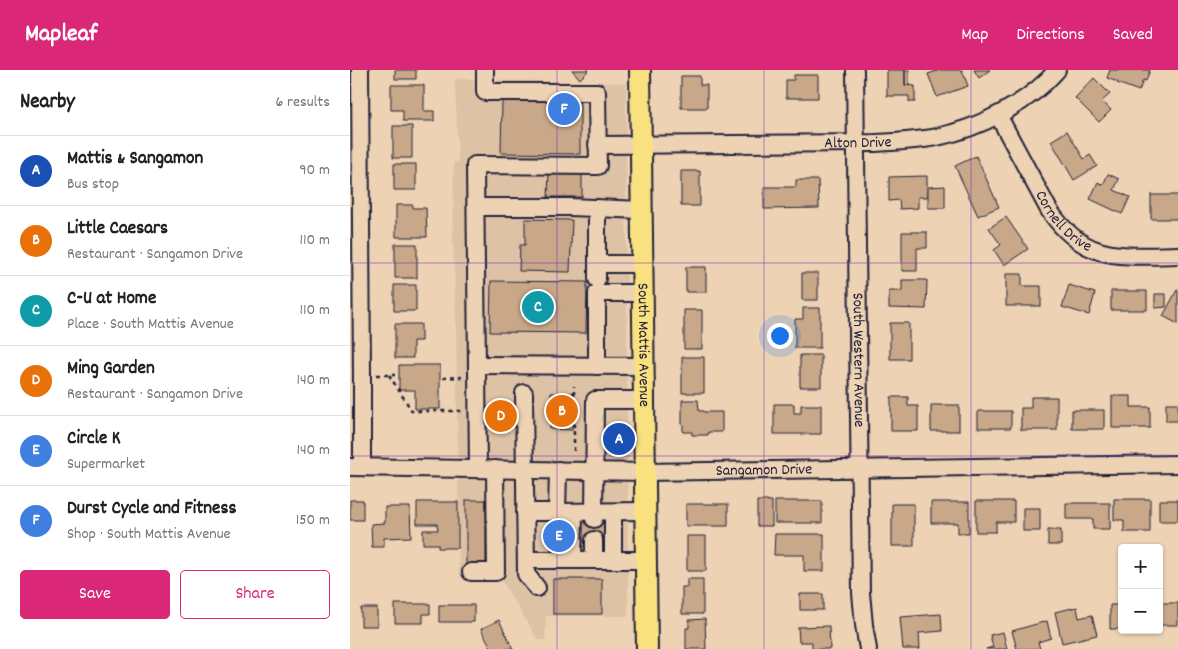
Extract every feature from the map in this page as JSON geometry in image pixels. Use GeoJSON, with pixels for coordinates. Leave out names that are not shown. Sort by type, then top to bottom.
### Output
{"type":"FeatureCollection","features":[{"type":"Feature","properties":{"kind":"main road","name":"South Mattis Avenue"},"geometry":{"type":"LineString","coordinates":[[640,70],[647,649]]}},
{"type":"Feature","properties":{"kind":"street"},"geometry":{"type":"LineString","coordinates":[[356,467],[362,375],[356,264],[360,70]]}},
{"type":"Feature","properties":{"kind":"street"},"geometry":{"type":"LineString","coordinates":[[478,469],[475,166],[598,166],[596,92],[485,92],[485,70]]}},
{"type":"Feature","properties":{"kind":"street","name":"South Western Avenue"},"geometry":{"type":"LineString","coordinates":[[855,70],[861,593],[868,649]]}},
{"type":"Feature","properties":{"kind":"street","name":"Alton Drive"},"geometry":{"type":"LineString","coordinates":[[597,145],[912,141],[937,137],[969,128],[998,115],[1027,97],[1057,70]]}},
{"type":"Feature","properties":{"kind":"street","name":"Cornell Drive"},"geometry":{"type":"LineString","coordinates":[[998,115],[1049,210],[1058,223],[1071,236],[1086,246],[1100,252],[1118,256],[1178,255]]}},
{"type":"Feature","properties":{"kind":"street"},"geometry":{"type":"LineString","coordinates":[[476,207],[570,207],[642,210]]}},
{"type":"Feature","properties":{"kind":"street"},"geometry":{"type":"LineString","coordinates":[[596,208],[597,272],[642,264]]}},
{"type":"Feature","properties":{"kind":"street"},"geometry":{"type":"LineString","coordinates":[[597,366],[597,293],[643,293]]}},
{"type":"Feature","properties":{"kind":"street"},"geometry":{"type":"LineString","coordinates":[[477,371],[644,366]]}},
{"type":"Feature","properties":{"kind":"street"},"geometry":{"type":"LineString","coordinates":[[524,393],[526,574],[537,588]]}},
{"type":"Feature","properties":{"kind":"street"},"geometry":{"type":"LineString","coordinates":[[594,516],[594,400],[644,400]]}},
{"type":"Feature","properties":{"kind":"street","name":"Sangamon Drive"},"geometry":{"type":"LineString","coordinates":[[356,467],[645,472],[1178,464]]}},
{"type":"Feature","properties":{"kind":"street"},"geometry":{"type":"LineString","coordinates":[[471,572],[496,572],[495,469]]}},
{"type":"Feature","properties":{"kind":"street"},"geometry":{"type":"LineString","coordinates":[[557,512],[558,470]]}},
{"type":"Feature","properties":{"kind":"street"},"geometry":{"type":"LineString","coordinates":[[525,512],[574,512],[594,516],[613,512],[645,511]]}},
{"type":"Feature","properties":{"kind":"street"},"geometry":{"type":"LineString","coordinates":[[573,560],[574,512]]}},
{"type":"Feature","properties":{"kind":"street"},"geometry":{"type":"LineString","coordinates":[[612,560],[613,512]]}},
{"type":"Feature","properties":{"kind":"street"},"geometry":{"type":"LineString","coordinates":[[594,540],[594,560]]}},
{"type":"Feature","properties":{"kind":"street"},"geometry":{"type":"LineString","coordinates":[[526,560],[646,560]]}},
{"type":"Feature","properties":{"kind":"path"},"geometry":{"type":"LineString","coordinates":[[443,378],[477,371]]}},
{"type":"Feature","properties":{"kind":"path"},"geometry":{"type":"LineString","coordinates":[[362,375],[395,375]]}},
{"type":"Feature","properties":{"kind":"path"},"geometry":{"type":"LineString","coordinates":[[389,375],[412,410],[478,412]]}},
{"type":"Feature","properties":{"kind":"path"},"geometry":{"type":"LineString","coordinates":[[574,386],[574,451]]}},
{"type":"Feature","properties":{"kind":"shaded area"},"geometry":{"type":"Polygon","coordinates":[[[455,79],[626,83],[628,616],[546,616],[545,640],[538,640],[500,578],[459,574],[456,321],[453,240],[454,162],[458,162],[455,79]]]}},
{"type":"Feature","properties":{"kind":"building"},"geometry":{"type":"Polygon","coordinates":[[[395,70],[416,70],[416,79],[395,79],[395,70]]]}},
{"type":"Feature","properties":{"kind":"building"},"geometry":{"type":"Polygon","coordinates":[[[572,70],[589,70],[580,79],[572,70]]]}},
{"type":"Feature","properties":{"kind":"building"},"geometry":{"type":"Polygon","coordinates":[[[887,70],[905,70],[905,85],[915,86],[915,102],[909,102],[909,96],[887,96],[887,70]]]}},
{"type":"Feature","properties":{"kind":"building"},"geometry":{"type":"Polygon","coordinates":[[[905,70],[909,70],[909,86],[905,85],[905,70]]]}},
{"type":"Feature","properties":{"kind":"building"},"geometry":{"type":"Polygon","coordinates":[[[940,70],[962,70],[968,86],[937,97],[928,74],[940,70]]]}},
{"type":"Feature","properties":{"kind":"building"},"geometry":{"type":"Polygon","coordinates":[[[974,70],[990,70],[979,78],[974,70]]]}},
{"type":"Feature","properties":{"kind":"building"},"geometry":{"type":"Polygon","coordinates":[[[1110,70],[1150,70],[1146,81],[1143,80],[1139,91],[1107,78],[1110,70]]]}},
{"type":"Feature","properties":{"kind":"building"},"geometry":{"type":"Polygon","coordinates":[[[794,75],[818,75],[818,98],[786,98],[786,80],[794,80],[794,75]]]}},
{"type":"Feature","properties":{"kind":"building"},"geometry":{"type":"Polygon","coordinates":[[[681,76],[700,76],[700,85],[707,85],[707,108],[681,108],[681,76]]]}},
{"type":"Feature","properties":{"kind":"building"},"geometry":{"type":"Polygon","coordinates":[[[1094,78],[1110,94],[1102,101],[1111,110],[1099,122],[1075,98],[1094,78]]]}},
{"type":"Feature","properties":{"kind":"building"},"geometry":{"type":"Polygon","coordinates":[[[391,85],[424,85],[424,111],[434,111],[434,121],[403,121],[403,110],[391,110],[391,85]]]}},
{"type":"Feature","properties":{"kind":"building"},"geometry":{"type":"Polygon","coordinates":[[[502,101],[580,102],[580,154],[501,153],[502,101]]]}},
{"type":"Feature","properties":{"kind":"building"},"geometry":{"type":"Polygon","coordinates":[[[393,126],[412,126],[412,158],[393,158],[393,126]]]}},
{"type":"Feature","properties":{"kind":"building"},"geometry":{"type":"Polygon","coordinates":[[[1067,131],[1084,159],[1090,155],[1097,166],[1074,180],[1051,141],[1067,131]]]}},
{"type":"Feature","properties":{"kind":"building"},"geometry":{"type":"Polygon","coordinates":[[[976,156],[999,207],[978,216],[955,166],[976,156]]]}},
{"type":"Feature","properties":{"kind":"building"},"geometry":{"type":"Polygon","coordinates":[[[394,164],[416,164],[416,190],[394,190],[394,164]]]}},
{"type":"Feature","properties":{"kind":"building"},"geometry":{"type":"Polygon","coordinates":[[[549,170],[582,171],[582,197],[548,197],[549,170]]]}},
{"type":"Feature","properties":{"kind":"building"},"geometry":{"type":"Polygon","coordinates":[[[681,171],[700,171],[700,206],[681,206],[681,171]]]}},
{"type":"Feature","properties":{"kind":"building"},"geometry":{"type":"Polygon","coordinates":[[[1108,174],[1119,179],[1114,190],[1130,197],[1122,214],[1090,199],[1098,182],[1103,185],[1108,174]]]}},
{"type":"Feature","properties":{"kind":"building"},"geometry":{"type":"Polygon","coordinates":[[[927,176],[927,197],[918,197],[918,208],[900,209],[899,200],[889,201],[889,177],[927,176]]]}},
{"type":"Feature","properties":{"kind":"building"},"geometry":{"type":"Polygon","coordinates":[[[796,180],[818,180],[819,208],[764,209],[764,187],[796,187],[796,180]]]}},
{"type":"Feature","properties":{"kind":"building"},"geometry":{"type":"Polygon","coordinates":[[[945,186],[945,208],[928,208],[928,187],[945,186]]]}},
{"type":"Feature","properties":{"kind":"building"},"geometry":{"type":"Polygon","coordinates":[[[1151,195],[1178,195],[1178,219],[1151,219],[1151,195]]]}},
{"type":"Feature","properties":{"kind":"building"},"geometry":{"type":"Polygon","coordinates":[[[396,205],[413,205],[413,208],[426,208],[427,237],[396,237],[396,205]]]}},
{"type":"Feature","properties":{"kind":"building"},"geometry":{"type":"Polygon","coordinates":[[[1006,217],[1028,249],[1004,265],[994,250],[1001,245],[989,228],[1006,217]]]}},
{"type":"Feature","properties":{"kind":"building"},"geometry":{"type":"Polygon","coordinates":[[[525,219],[572,220],[570,272],[519,271],[520,245],[525,245],[525,219]]]}},
{"type":"Feature","properties":{"kind":"building"},"geometry":{"type":"Polygon","coordinates":[[[902,232],[927,232],[927,248],[917,248],[917,271],[902,271],[902,232]]]}},
{"type":"Feature","properties":{"kind":"building"},"geometry":{"type":"Polygon","coordinates":[[[395,244],[417,244],[417,278],[395,278],[395,244]]]}},
{"type":"Feature","properties":{"kind":"building"},"geometry":{"type":"Polygon","coordinates":[[[686,267],[706,267],[706,292],[686,292],[686,267]]]}},
{"type":"Feature","properties":{"kind":"building"},"geometry":{"type":"Polygon","coordinates":[[[802,273],[818,273],[818,300],[802,300],[802,273]]]}},
{"type":"Feature","properties":{"kind":"building"},"geometry":{"type":"Polygon","coordinates":[[[1006,274],[1022,274],[1022,286],[1041,286],[1041,306],[1006,306],[1006,274]]]}},
{"type":"Feature","properties":{"kind":"building"},"geometry":{"type":"Polygon","coordinates":[[[902,280],[927,280],[926,309],[889,308],[889,291],[902,291],[902,280]]]}},
{"type":"Feature","properties":{"kind":"building"},"geometry":{"type":"Polygon","coordinates":[[[491,281],[587,282],[586,333],[490,332],[491,281]]]}},
{"type":"Feature","properties":{"kind":"building"},"geometry":{"type":"Polygon","coordinates":[[[394,285],[416,285],[416,311],[394,311],[394,285]]]}},
{"type":"Feature","properties":{"kind":"building"},"geometry":{"type":"Polygon","coordinates":[[[1069,285],[1095,293],[1089,315],[1062,307],[1069,285]]]}},
{"type":"Feature","properties":{"kind":"building"},"geometry":{"type":"Polygon","coordinates":[[[1178,290],[1178,324],[1163,316],[1178,290]]]}},
{"type":"Feature","properties":{"kind":"building"},"geometry":{"type":"Polygon","coordinates":[[[1111,291],[1147,291],[1147,310],[1111,310],[1111,291]]]}},
{"type":"Feature","properties":{"kind":"building"},"geometry":{"type":"Polygon","coordinates":[[[1155,294],[1166,294],[1166,307],[1155,308],[1155,294]]]}},
{"type":"Feature","properties":{"kind":"building"},"geometry":{"type":"Polygon","coordinates":[[[803,308],[820,308],[820,348],[795,348],[795,319],[803,319],[803,308]]]}},
{"type":"Feature","properties":{"kind":"building"},"geometry":{"type":"Polygon","coordinates":[[[684,310],[702,310],[702,349],[684,349],[684,310]]]}},
{"type":"Feature","properties":{"kind":"building"},"geometry":{"type":"Polygon","coordinates":[[[890,323],[909,323],[909,359],[890,359],[890,323]]]}},
{"type":"Feature","properties":{"kind":"building"},"geometry":{"type":"Polygon","coordinates":[[[395,324],[421,324],[421,341],[413,341],[413,358],[395,358],[395,324]]]}},
{"type":"Feature","properties":{"kind":"building"},"geometry":{"type":"Polygon","coordinates":[[[800,355],[821,355],[821,387],[800,387],[800,355]]]}},
{"type":"Feature","properties":{"kind":"building"},"geometry":{"type":"Polygon","coordinates":[[[682,357],[704,357],[704,393],[682,393],[682,357]]]}},
{"type":"Feature","properties":{"kind":"building"},"geometry":{"type":"Polygon","coordinates":[[[399,365],[440,365],[440,409],[415,409],[415,390],[399,390],[399,365]]]}},
{"type":"Feature","properties":{"kind":"building"},"geometry":{"type":"Polygon","coordinates":[[[551,393],[573,393],[572,430],[550,429],[551,393]]]}},
{"type":"Feature","properties":{"kind":"building"},"geometry":{"type":"Polygon","coordinates":[[[1112,396],[1131,396],[1131,407],[1150,407],[1150,428],[1112,428],[1112,396]]]}},
{"type":"Feature","properties":{"kind":"building"},"geometry":{"type":"Polygon","coordinates":[[[891,397],[908,397],[908,406],[918,406],[918,431],[891,431],[891,397]]]}},
{"type":"Feature","properties":{"kind":"building"},"geometry":{"type":"Polygon","coordinates":[[[1031,397],[1057,397],[1057,430],[1021,430],[1021,408],[1031,408],[1031,397]]]}},
{"type":"Feature","properties":{"kind":"building"},"geometry":{"type":"Polygon","coordinates":[[[682,400],[698,400],[699,411],[722,412],[722,432],[708,432],[708,435],[692,435],[692,432],[683,432],[682,400]]]}},
{"type":"Feature","properties":{"kind":"building"},"geometry":{"type":"Polygon","coordinates":[[[1166,403],[1178,403],[1178,421],[1166,421],[1166,403]]]}},
{"type":"Feature","properties":{"kind":"building"},"geometry":{"type":"Polygon","coordinates":[[[774,404],[794,404],[794,413],[801,413],[801,405],[821,405],[821,434],[774,434],[774,404]]]}},
{"type":"Feature","properties":{"kind":"building"},"geometry":{"type":"Polygon","coordinates":[[[931,405],[959,405],[959,431],[931,431],[931,405]]]}},
{"type":"Feature","properties":{"kind":"building"},"geometry":{"type":"Polygon","coordinates":[[[488,407],[515,407],[515,426],[487,425],[488,407]]]}},
{"type":"Feature","properties":{"kind":"building"},"geometry":{"type":"Polygon","coordinates":[[[1072,410],[1104,410],[1104,429],[1072,429],[1072,410]]]}},
{"type":"Feature","properties":{"kind":"building"},"geometry":{"type":"Polygon","coordinates":[[[978,411],[1011,411],[1011,428],[978,428],[978,411]]]}},
{"type":"Feature","properties":{"kind":"building"},"geometry":{"type":"Polygon","coordinates":[[[1114,499],[1150,499],[1150,532],[1124,532],[1124,520],[1114,520],[1114,499]]]}},
{"type":"Feature","properties":{"kind":"building"},"geometry":{"type":"Polygon","coordinates":[[[350,500],[363,500],[363,520],[350,520],[350,500]]]}},
{"type":"Feature","properties":{"kind":"building"},"geometry":{"type":"Polygon","coordinates":[[[466,500],[486,500],[486,565],[466,565],[466,500]]]}},
{"type":"Feature","properties":{"kind":"building"},"geometry":{"type":"Polygon","coordinates":[[[1159,500],[1178,500],[1178,521],[1159,521],[1159,500]]]}},
{"type":"Feature","properties":{"kind":"building"},"geometry":{"type":"Polygon","coordinates":[[[757,501],[772,501],[772,526],[757,526],[757,501]]]}},
{"type":"Feature","properties":{"kind":"building"},"geometry":{"type":"Polygon","coordinates":[[[775,501],[822,501],[822,523],[775,523],[775,501]]]}},
{"type":"Feature","properties":{"kind":"building"},"geometry":{"type":"Polygon","coordinates":[[[976,501],[1014,501],[1014,522],[996,522],[996,532],[976,532],[976,501]]]}},
{"type":"Feature","properties":{"kind":"building"},"geometry":{"type":"Polygon","coordinates":[[[417,502],[458,502],[458,548],[438,548],[438,544],[423,544],[423,530],[438,530],[437,524],[417,524],[417,502]]]}},
{"type":"Feature","properties":{"kind":"building"},"geometry":{"type":"Polygon","coordinates":[[[931,502],[969,502],[969,533],[958,533],[958,523],[931,523],[931,502]]]}},
{"type":"Feature","properties":{"kind":"building"},"geometry":{"type":"Polygon","coordinates":[[[1066,503],[1110,503],[1110,529],[1093,529],[1093,519],[1066,519],[1066,503]]]}},
{"type":"Feature","properties":{"kind":"building"},"geometry":{"type":"Polygon","coordinates":[[[686,504],[728,504],[728,526],[686,526],[686,504]]]}},
{"type":"Feature","properties":{"kind":"building"},"geometry":{"type":"Polygon","coordinates":[[[892,504],[914,504],[914,546],[892,546],[892,504]]]}},
{"type":"Feature","properties":{"kind":"building"},"geometry":{"type":"Polygon","coordinates":[[[385,507],[410,507],[411,537],[384,538],[384,547],[372,547],[371,524],[385,523],[385,507]]]}},
{"type":"Feature","properties":{"kind":"building"},"geometry":{"type":"Polygon","coordinates":[[[1023,508],[1040,508],[1040,531],[1023,531],[1023,508]]]}},
{"type":"Feature","properties":{"kind":"building"},"geometry":{"type":"Polygon","coordinates":[[[608,519],[609,539],[581,541],[580,520],[608,519]]]}},
{"type":"Feature","properties":{"kind":"building"},"geometry":{"type":"Polygon","coordinates":[[[550,521],[568,521],[569,551],[551,551],[550,521]]]}},
{"type":"Feature","properties":{"kind":"building"},"geometry":{"type":"Polygon","coordinates":[[[1048,530],[1061,530],[1061,545],[1048,545],[1048,530]]]}},
{"type":"Feature","properties":{"kind":"building"},"geometry":{"type":"Polygon","coordinates":[[[775,534],[824,534],[824,571],[804,571],[804,555],[774,555],[775,534]]]}},
{"type":"Feature","properties":{"kind":"building"},"geometry":{"type":"Polygon","coordinates":[[[687,536],[706,536],[706,571],[687,571],[687,536]]]}},
{"type":"Feature","properties":{"kind":"building"},"geometry":{"type":"Polygon","coordinates":[[[553,579],[602,579],[602,614],[553,614],[553,579]]]}},
{"type":"Feature","properties":{"kind":"building"},"geometry":{"type":"Polygon","coordinates":[[[687,579],[703,579],[703,614],[682,614],[682,587],[687,587],[687,579]]]}},
{"type":"Feature","properties":{"kind":"building"},"geometry":{"type":"Polygon","coordinates":[[[800,594],[823,594],[823,610],[800,610],[800,594]]]}},
{"type":"Feature","properties":{"kind":"building"},"geometry":{"type":"Polygon","coordinates":[[[1163,603],[1178,603],[1178,625],[1163,625],[1163,603]]]}},
{"type":"Feature","properties":{"kind":"building"},"geometry":{"type":"Polygon","coordinates":[[[395,604],[430,604],[430,614],[423,614],[423,623],[395,623],[395,604]]]}},
{"type":"Feature","properties":{"kind":"building"},"geometry":{"type":"Polygon","coordinates":[[[439,605],[474,605],[474,622],[439,622],[439,605]]]}},
{"type":"Feature","properties":{"kind":"building"},"geometry":{"type":"Polygon","coordinates":[[[1110,605],[1118,605],[1118,629],[1110,629],[1110,605]]]}},
{"type":"Feature","properties":{"kind":"building"},"geometry":{"type":"Polygon","coordinates":[[[1077,607],[1079,618],[1092,615],[1097,635],[1062,643],[1055,612],[1077,607]]]}},
{"type":"Feature","properties":{"kind":"building"},"geometry":{"type":"Polygon","coordinates":[[[361,608],[377,608],[377,626],[361,626],[361,608]]]}},
{"type":"Feature","properties":{"kind":"building"},"geometry":{"type":"Polygon","coordinates":[[[941,614],[942,631],[919,633],[920,649],[903,649],[900,617],[941,614]]]}},
{"type":"Feature","properties":{"kind":"building"},"geometry":{"type":"Polygon","coordinates":[[[705,619],[706,649],[686,649],[686,628],[689,628],[689,620],[705,619]]]}},
{"type":"Feature","properties":{"kind":"building"},"geometry":{"type":"Polygon","coordinates":[[[499,620],[513,649],[492,649],[481,629],[499,620]]]}},
{"type":"Feature","properties":{"kind":"building"},"geometry":{"type":"Polygon","coordinates":[[[1047,621],[1051,638],[1038,642],[1040,649],[1017,649],[1012,631],[1047,621]]]}},
{"type":"Feature","properties":{"kind":"building"},"geometry":{"type":"Polygon","coordinates":[[[829,626],[830,649],[812,649],[812,642],[799,642],[798,627],[829,626]]]}},
{"type":"Feature","properties":{"kind":"building"},"geometry":{"type":"Polygon","coordinates":[[[1003,632],[1007,649],[986,649],[993,647],[990,635],[1003,632]]]}},
{"type":"Feature","properties":{"kind":"place","name":"Durst Cycle and Fitness"},"geometry":{"type":"Point","coordinates":[564,109]}},
{"type":"Feature","properties":{"kind":"place","name":"C-U at Home"},"geometry":{"type":"Point","coordinates":[538,307]}},
{"type":"Feature","properties":{"kind":"place","name":"Little Caesars"},"geometry":{"type":"Point","coordinates":[562,411]}},
{"type":"Feature","properties":{"kind":"place","name":"Ming Garden"},"geometry":{"type":"Point","coordinates":[501,416]}},
{"type":"Feature","properties":{"kind":"place","name":"Mattis & Sangamon"},"geometry":{"type":"Point","coordinates":[619,439]}},
{"type":"Feature","properties":{"kind":"place","name":"Circle K"},"geometry":{"type":"Point","coordinates":[559,536]}}]}
